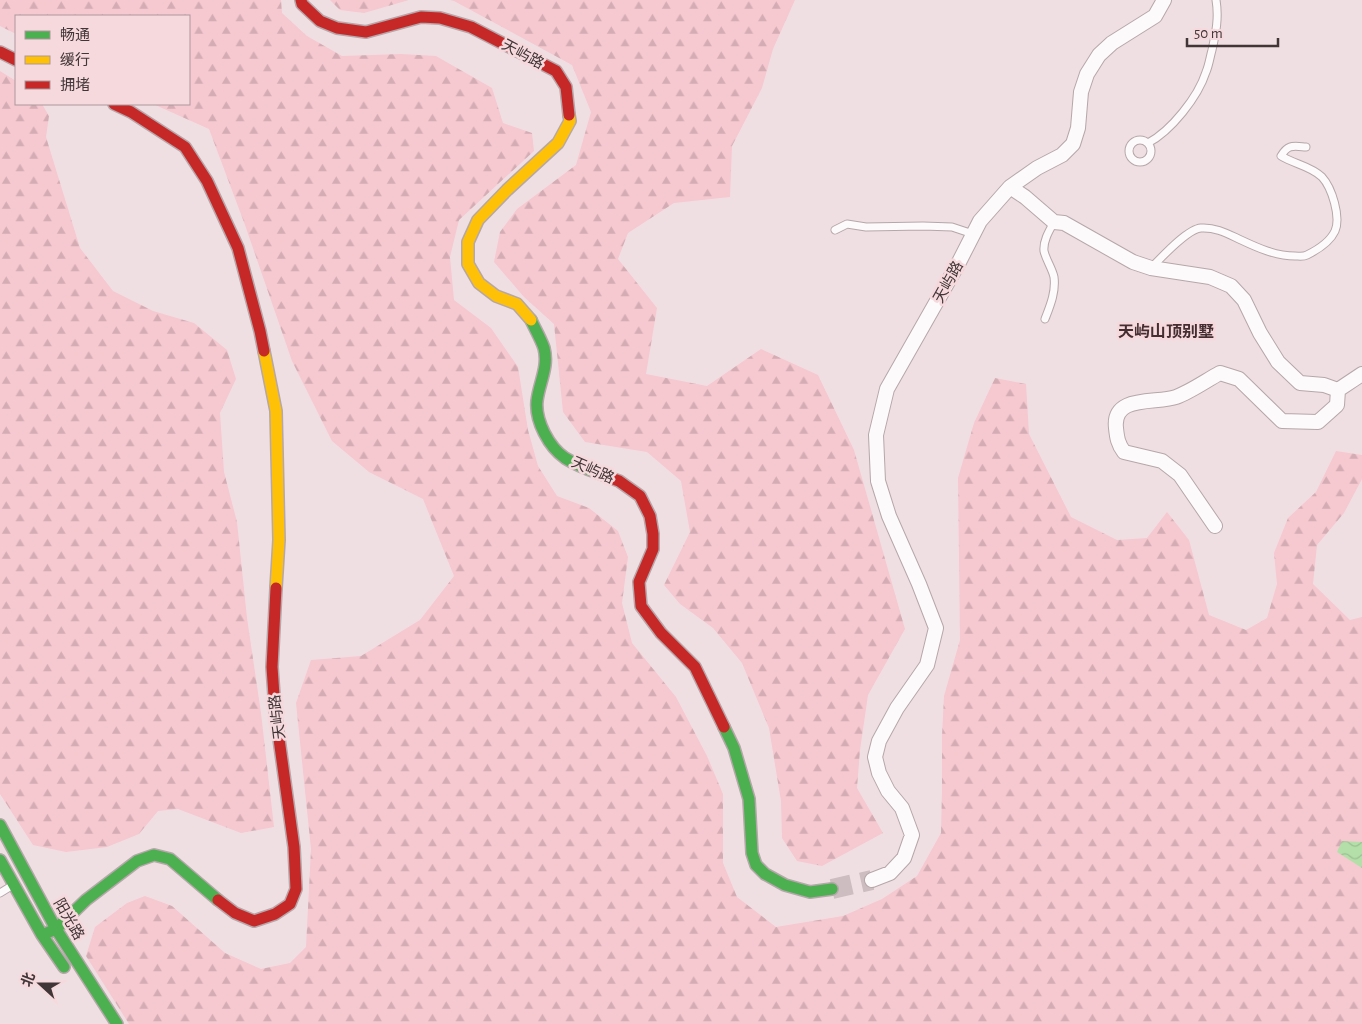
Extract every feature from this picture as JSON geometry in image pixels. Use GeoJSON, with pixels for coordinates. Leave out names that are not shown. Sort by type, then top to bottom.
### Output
{"type":"FeatureCollection","features":[{"type":"Feature","properties":{"kind":"street","name":"天屿路"},"geometry":{"type":"LineString","coordinates":[[301,0],[302,4],[320,21],[337,28],[366,32],[420,17],[440,18],[471,27],[556,72],[566,87],[570,121],[558,143],[507,190],[478,220],[468,242],[468,264],[479,283],[496,296],[517,304],[531,319],[544,349],[545,369],[538,402],[539,423],[550,442],[564,457],[620,481],[640,496],[650,516],[653,534],[652,549],[639,582],[641,606],[661,633],[695,666],[734,748],[749,799],[752,853],[756,865],[765,874],[784,885],[810,892],[832,889]]}},
{"type":"Feature","properties":{"kind":"street","name":"天屿路"},"geometry":{"type":"LineString","coordinates":[[872,880],[890,873],[904,858],[912,835],[902,808],[888,791],[879,773],[875,757],[879,740],[896,708],[927,665],[936,628],[920,584],[889,516],[878,481],[876,434],[887,389],[958,264],[980,221],[1010,187],[1037,168],[1062,155],[1073,144],[1078,128],[1081,92],[1087,74],[1099,55],[1112,43],[1155,16],[1164,0]]}},
{"type":"Feature","properties":{"kind":"street"},"geometry":{"type":"LineString","coordinates":[[0,52],[15,60]]}},
{"type":"Feature","properties":{"kind":"street","name":"天屿路"},"geometry":{"type":"LineString","coordinates":[[42,935],[56,929],[86,900],[137,861],[154,855],[170,859],[210,895],[235,913],[254,921],[275,914],[290,904],[296,889],[294,847],[275,710],[272,667],[279,540],[276,411],[260,331],[238,248],[202,175],[185,148],[131,112],[116,105]]}},
{"type":"Feature","properties":{"kind":"street"},"geometry":{"type":"LineString","coordinates":[[1010,187],[1025,196],[1054,222],[1064,223],[1132,262],[1150,268],[1210,276],[1231,286],[1244,300],[1260,333],[1278,362],[1300,383],[1324,385],[1338,390]]}},
{"type":"Feature","properties":{"kind":"street"},"geometry":{"type":"LineString","coordinates":[[1214,526],[1180,475],[1162,461],[1124,452],[1118,444],[1116,424],[1120,410],[1129,404],[1175,397],[1220,373],[1239,379],[1282,421],[1318,422],[1337,405],[1338,390]]}},
{"type":"Feature","properties":{"kind":"street"},"geometry":{"type":"LineString","coordinates":[[1338,390],[1362,374]]}},
{"type":"Feature","properties":{"kind":"street","name":"阳光路"},"geometry":{"type":"LineString","coordinates":[[0,825],[56,929],[117,1024]]}},
{"type":"Feature","properties":{"kind":"street","name":"阳光路"},"geometry":{"type":"LineString","coordinates":[[1,867],[42,935],[70,976]]}},
{"type":"Feature","properties":{"kind":"lane"},"geometry":{"type":"LineString","coordinates":[[1148,143],[1154,140],[1184,112],[1206,73],[1217,29],[1218,11],[1216,0]]}},
{"type":"Feature","properties":{"kind":"lane"},"geometry":{"type":"LineString","coordinates":[[1150,268],[1190,232],[1200,228],[1218,229],[1262,249],[1285,256],[1305,256],[1324,245],[1336,230],[1337,212],[1331,190],[1321,177],[1310,168],[1287,160],[1282,156],[1285,150],[1292,146],[1306,147]]}},
{"type":"Feature","properties":{"kind":"lane"},"geometry":{"type":"LineString","coordinates":[[1044,319],[1053,296],[1054,279],[1051,266],[1044,252],[1045,238],[1054,222]]}},
{"type":"Feature","properties":{"kind":"lane"},"geometry":{"type":"LineString","coordinates":[[835,230],[847,224],[866,227],[923,226],[952,227],[973,234]]}},
{"type":"Feature","properties":{"kind":"lane"},"geometry":{"type":"LineString","coordinates":[[0,893],[13,885]]}},
{"type":"Feature","properties":{"kind":"green space"},"geometry":{"type":"Polygon","coordinates":[[[0,0],[281,0],[282,13],[307,36],[342,56],[401,54],[436,56],[492,88],[503,123],[532,133],[534,151],[459,220],[450,257],[454,300],[491,328],[518,367],[528,430],[538,466],[557,496],[589,508],[618,531],[628,557],[622,603],[632,643],[676,697],[707,756],[723,794],[723,863],[737,897],[776,927],[843,916],[882,899],[917,876],[941,833],[944,696],[960,640],[958,478],[974,423],[995,378],[1026,384],[1029,434],[1071,517],[1117,540],[1147,538],[1167,512],[1189,540],[1209,615],[1246,630],[1267,618],[1277,584],[1274,553],[1288,518],[1316,492],[1336,451],[1362,455],[1362,479],[1344,513],[1317,545],[1313,584],[1350,620],[1362,617],[1362,1024],[129,1024],[86,956],[95,927],[127,903],[145,896],[172,906],[225,953],[261,969],[290,963],[306,947],[311,849],[296,703],[311,660],[361,656],[420,620],[454,576],[423,499],[369,472],[332,441],[292,361],[245,225],[209,129],[155,105],[190,105],[190,15],[15,15],[15,34],[0,26],[0,0]]]}},
{"type":"Feature","properties":{"kind":"green space"},"geometry":{"type":"Polygon","coordinates":[[[330,0],[409,0],[364,13],[340,10],[330,0]]]}},
{"type":"Feature","properties":{"kind":"green space"},"geometry":{"type":"Polygon","coordinates":[[[450,0],[795,0],[773,49],[762,88],[732,146],[730,197],[674,203],[628,233],[618,259],[657,308],[646,374],[707,386],[761,349],[818,375],[854,450],[905,629],[868,695],[860,750],[857,788],[883,833],[822,866],[797,861],[782,838],[781,801],[769,728],[742,663],[713,628],[680,604],[664,585],[690,532],[681,481],[647,452],[585,442],[563,412],[554,324],[524,297],[494,262],[500,232],[517,209],[576,165],[591,112],[572,65],[450,0]]]}},
{"type":"Feature","properties":{"kind":"green space"},"geometry":{"type":"Polygon","coordinates":[[[0,71],[15,80],[15,105],[43,105],[49,116],[46,137],[80,248],[113,291],[153,311],[194,323],[227,350],[236,379],[220,413],[224,472],[237,522],[247,618],[261,713],[274,827],[241,833],[178,809],[158,811],[139,834],[107,847],[66,852],[33,845],[0,794],[0,71]]]}},
{"type":"Feature","properties":{"kind":"water"},"geometry":{"type":"Polygon","coordinates":[[[1342,841],[1362,842],[1362,868],[1337,852],[1342,841]]]}},
{"type":"Feature","properties":{"kind":"tunnel"},"geometry":{"type":"LineString","coordinates":[[832,889],[872,880]]}},
{"type":"Feature","properties":{"kind":"traffic: fast"},"geometry":{"type":"LineString","coordinates":[[531,320],[543,345],[545,355],[545,368],[537,401],[538,417],[544,433],[565,458],[611,478]]}},
{"type":"Feature","properties":{"kind":"traffic: fast"},"geometry":{"type":"LineString","coordinates":[[724,727],[734,748],[749,799],[752,853],[756,865],[765,874],[785,885],[810,892],[832,889]]}},
{"type":"Feature","properties":{"kind":"traffic: fast"},"geometry":{"type":"LineString","coordinates":[[0,825],[56,929],[117,1024]]}},
{"type":"Feature","properties":{"kind":"traffic: fast"},"geometry":{"type":"LineString","coordinates":[[42,935],[56,929],[86,900],[137,861],[154,855],[170,859],[218,900]]}},
{"type":"Feature","properties":{"kind":"traffic: fast"},"geometry":{"type":"LineString","coordinates":[[0,860],[42,935],[64,967]]}},
{"type":"Feature","properties":{"kind":"traffic: slow"},"geometry":{"type":"LineString","coordinates":[[531,320],[517,304],[496,296],[479,283],[468,264],[468,242],[478,220],[507,190],[558,143],[570,121],[569,115]]}},
{"type":"Feature","properties":{"kind":"traffic: slow"},"geometry":{"type":"LineString","coordinates":[[264,351],[276,411],[279,540],[276,588]]}},
{"type":"Feature","properties":{"kind":"traffic: jam"},"geometry":{"type":"LineString","coordinates":[[301,0],[302,4],[320,21],[337,28],[366,32],[421,17],[440,18],[471,27],[556,71],[566,87],[569,115]]}},
{"type":"Feature","properties":{"kind":"traffic: jam"},"geometry":{"type":"LineString","coordinates":[[0,52],[15,60]]}},
{"type":"Feature","properties":{"kind":"traffic: jam"},"geometry":{"type":"LineString","coordinates":[[116,105],[131,112],[185,147],[207,181],[238,248],[264,351]]}},
{"type":"Feature","properties":{"kind":"traffic: jam"},"geometry":{"type":"LineString","coordinates":[[611,478],[619,481],[640,496],[650,516],[653,549],[639,582],[641,606],[661,633],[695,667],[724,727]]}},
{"type":"Feature","properties":{"kind":"traffic: jam"},"geometry":{"type":"LineString","coordinates":[[218,900],[235,913],[254,921],[275,914],[290,904],[296,889],[294,847],[275,710],[272,667],[276,588]]}},
{"type":"Feature","properties":{"kind":"district","name":"天屿山顶别墅"},"geometry":{"type":"Point","coordinates":[1166,331]}}]}
